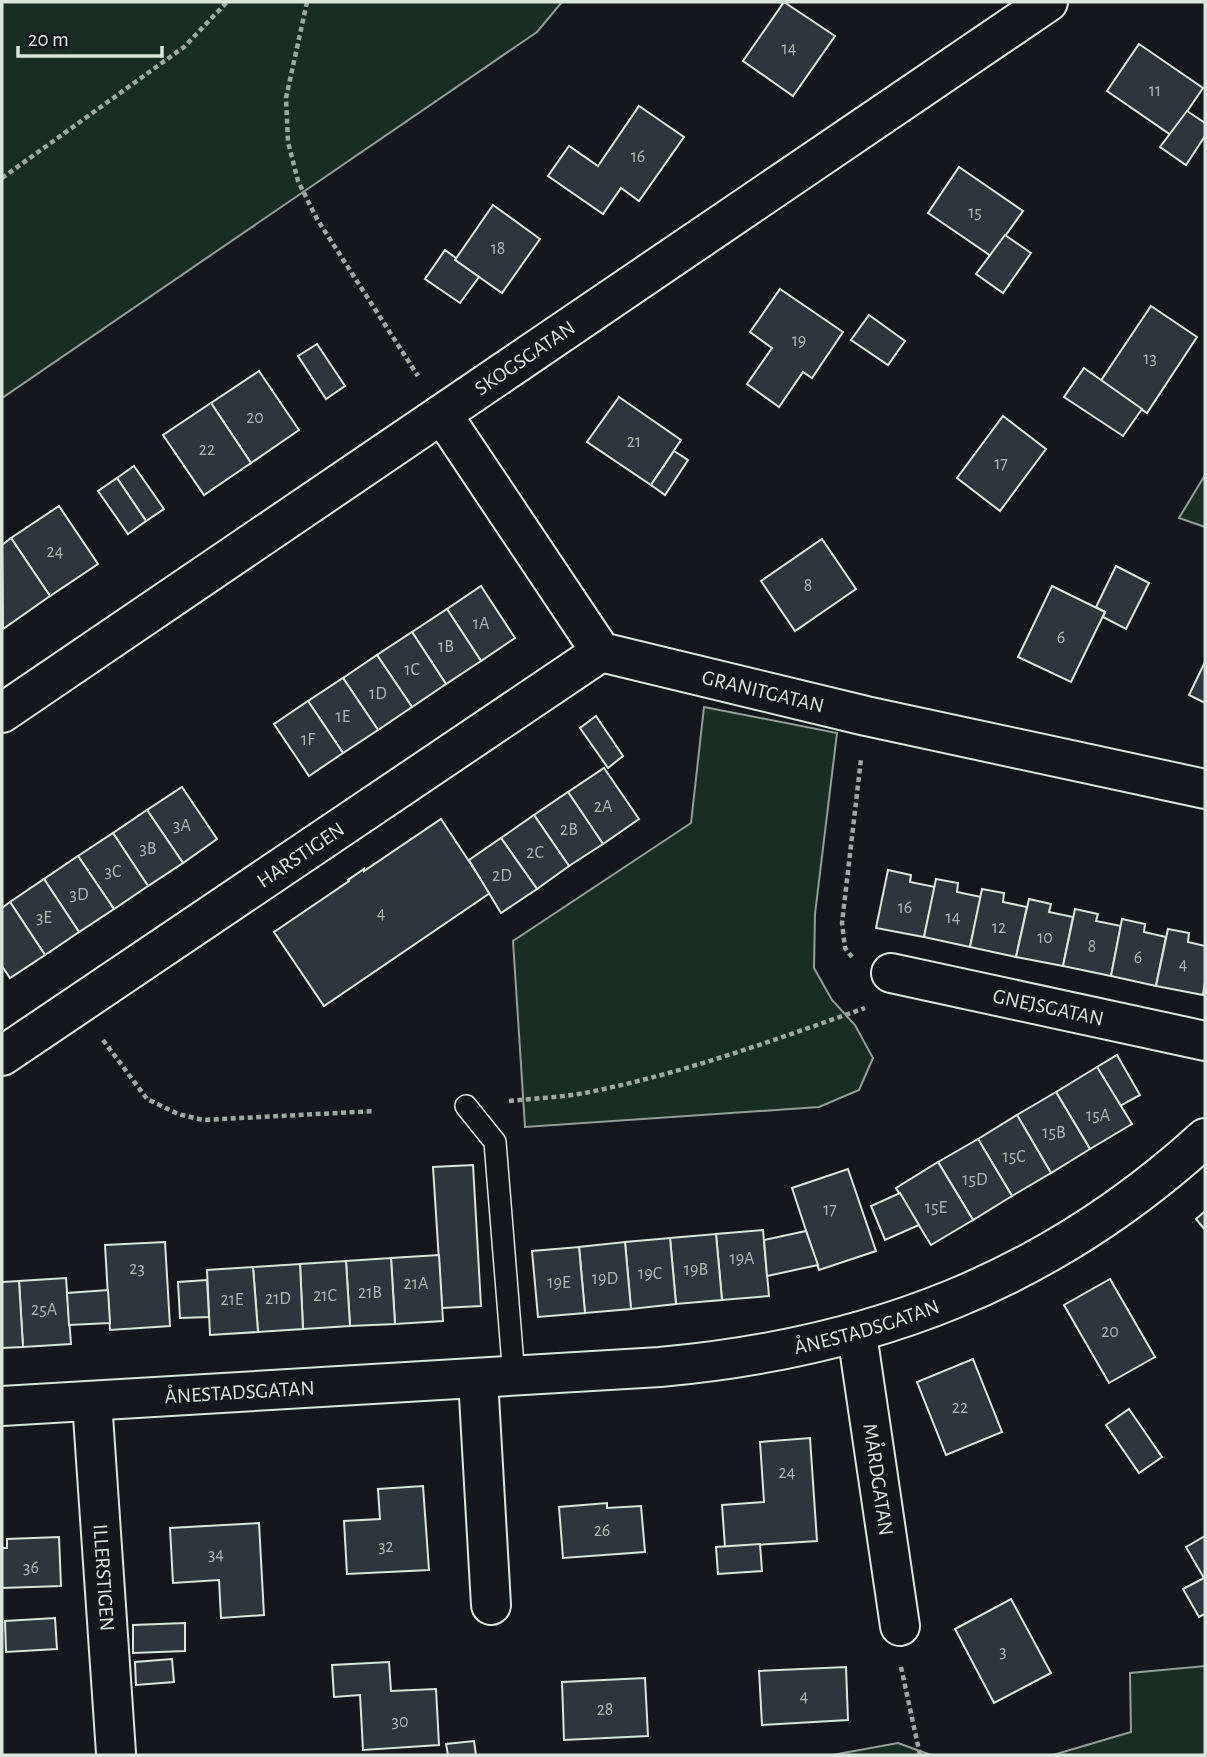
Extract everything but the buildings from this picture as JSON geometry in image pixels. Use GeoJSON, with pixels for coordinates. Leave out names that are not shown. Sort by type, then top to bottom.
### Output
{"type":"FeatureCollection","features":[{"type":"Feature","properties":{"kind":"street","name":"SKOGSGATAN"},"geometry":{"type":"LineString","coordinates":[[2,713],[1048,2]]}},
{"type":"Feature","properties":{"kind":"street"},"geometry":{"type":"LineString","coordinates":[[442,414],[601,652]]}},
{"type":"Feature","properties":{"kind":"street","name":"GRANITGATAN"},"geometry":{"type":"LineString","coordinates":[[601,652],[866,716],[1205,789]]}},
{"type":"Feature","properties":{"kind":"street","name":"HARSTIGEN"},"geometry":{"type":"LineString","coordinates":[[2,1056],[601,652]]}},
{"type":"Feature","properties":{"kind":"street","name":"GNEJSGATAN"},"geometry":{"type":"LineString","coordinates":[[891,973],[1205,1041]]}},
{"type":"Feature","properties":{"kind":"street","name":"ÅNESTADSGATAN"},"geometry":{"type":"LineString","coordinates":[[2,1406],[496,1378],[717,1362],[857,1334],[938,1306],[995,1282],[1060,1247],[1122,1208],[1205,1138]]}},
{"type":"Feature","properties":{"kind":"street","name":"MÅRDGATAN"},"geometry":{"type":"LineString","coordinates":[[857,1334],[900,1626]]}},
{"type":"Feature","properties":{"kind":"street"},"geometry":{"type":"LineString","coordinates":[[491,1605],[496,1378]]}},
{"type":"Feature","properties":{"kind":"street","name":"ILLERSTIGEN"},"geometry":{"type":"LineString","coordinates":[[92,1401],[116,1753]]}},
{"type":"Feature","properties":{"kind":"lane"},"geometry":{"type":"LineString","coordinates":[[466,1106],[495,1142],[496,1378]]}},
{"type":"Feature","properties":{"kind":"path"},"geometry":{"type":"LineString","coordinates":[[2,178],[184,47],[227,2]]}},
{"type":"Feature","properties":{"kind":"path"},"geometry":{"type":"LineString","coordinates":[[307,2],[286,98],[288,142],[298,181],[317,219],[442,414]]}},
{"type":"Feature","properties":{"kind":"path"},"geometry":{"type":"LineString","coordinates":[[866,716],[842,923],[845,948],[858,964],[870,970],[891,973]]}},
{"type":"Feature","properties":{"kind":"path"},"geometry":{"type":"LineString","coordinates":[[78,1005],[147,1099],[178,1114],[202,1120],[375,1111]]}},
{"type":"Feature","properties":{"kind":"path"},"geometry":{"type":"LineString","coordinates":[[466,1106],[596,1091],[639,1081],[711,1061],[871,1006]]}},
{"type":"Feature","properties":{"kind":"path"},"geometry":{"type":"LineString","coordinates":[[900,1626],[900,1665],[920,1755]]}},
{"type":"Feature","properties":{"kind":"green space"},"geometry":{"type":"Polygon","coordinates":[[[2,2],[562,2],[537,32],[2,398],[2,2]]]}},
{"type":"Feature","properties":{"kind":"green space"},"geometry":{"type":"Polygon","coordinates":[[[1205,475],[1205,527],[1179,518],[1205,475]]]}},
{"type":"Feature","properties":{"kind":"green space"},"geometry":{"type":"Polygon","coordinates":[[[704,707],[837,733],[815,914],[814,968],[832,1000],[855,1025],[873,1058],[859,1090],[819,1107],[525,1127],[513,941],[691,823],[704,707]]]}},
{"type":"Feature","properties":{"kind":"green space"},"geometry":{"type":"Polygon","coordinates":[[[1205,1666],[1205,1755],[1053,1755],[1131,1732],[1130,1673],[1205,1666]]]}},
{"type":"Feature","properties":{"kind":"green space"},"geometry":{"type":"Polygon","coordinates":[[[898,1743],[931,1755],[832,1755],[898,1743]]]}}]}
